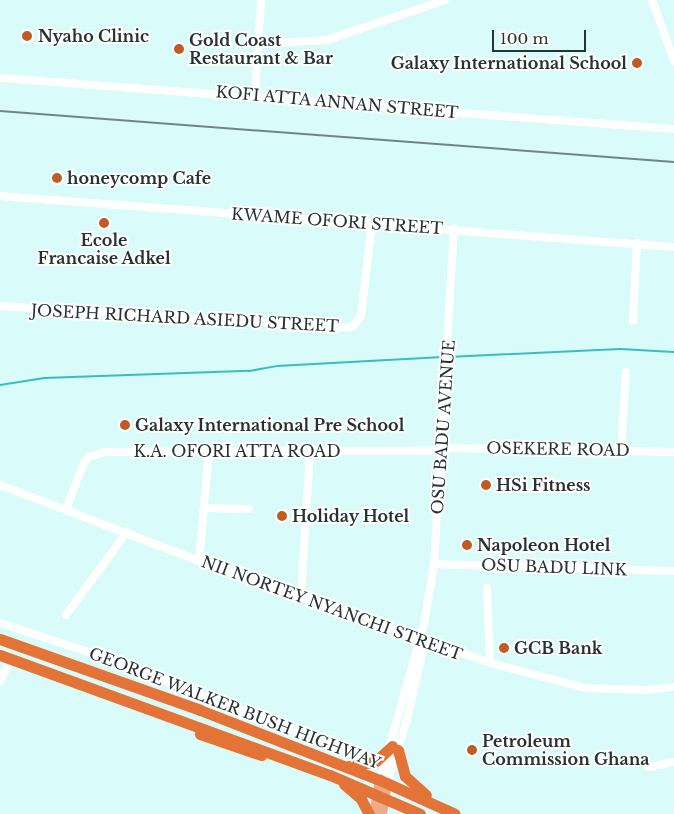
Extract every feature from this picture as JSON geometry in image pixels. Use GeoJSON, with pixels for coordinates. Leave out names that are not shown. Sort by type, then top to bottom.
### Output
{"type":"FeatureCollection","features":[{"type":"Feature","properties":{"kind":"highway","name":"GEORGE WALKER BUSH HIGHWAY"},"geometry":{"type":"LineString","coordinates":[[0,639],[200,710],[384,782],[455,814]]}},
{"type":"Feature","properties":{"kind":"highway","name":"GEORGE WALKER BUSH HIGHWAY"},"geometry":{"type":"LineString","coordinates":[[4,662],[124,699],[159,718],[244,751],[296,762],[330,774],[380,794],[418,813]]}},
{"type":"Feature","properties":{"kind":"highway"},"geometry":{"type":"LineString","coordinates":[[344,766],[366,765],[376,761],[395,748],[405,776],[443,808]]}},
{"type":"Feature","properties":{"kind":"highway"},"geometry":{"type":"LineString","coordinates":[[330,774],[353,790],[368,814]]}},
{"type":"Feature","properties":{"kind":"highway"},"geometry":{"type":"LineString","coordinates":[[399,814],[418,813]]}},
{"type":"Feature","properties":{"kind":"main road"},"geometry":{"type":"LineString","coordinates":[[374,814],[384,782]]}},
{"type":"Feature","properties":{"kind":"main road"},"geometry":{"type":"LineString","coordinates":[[380,794],[382,814]]}},
{"type":"Feature","properties":{"kind":"street"},"geometry":{"type":"LineString","coordinates":[[255,95],[261,0]]}},
{"type":"Feature","properties":{"kind":"street"},"geometry":{"type":"LineString","coordinates":[[259,44],[327,40],[445,0]]}},
{"type":"Feature","properties":{"kind":"street"},"geometry":{"type":"LineString","coordinates":[[652,0],[674,61]]}},
{"type":"Feature","properties":{"kind":"street","name":"KOFI ATTA ANNAN STREET"},"geometry":{"type":"LineString","coordinates":[[0,78],[255,95],[674,129]]}},
{"type":"Feature","properties":{"kind":"street","name":"KWAME OFORI STREET"},"geometry":{"type":"LineString","coordinates":[[0,196],[674,247]]}},
{"type":"Feature","properties":{"kind":"street","name":"JOSEPH RICHARD ASIEDU STREET"},"geometry":{"type":"LineString","coordinates":[[0,306],[346,328],[354,326],[361,316],[372,224]]}},
{"type":"Feature","properties":{"kind":"street","name":"OSU BADU AVENUE"},"geometry":{"type":"LineString","coordinates":[[395,748],[417,639],[424,624],[434,564],[454,230]]}},
{"type":"Feature","properties":{"kind":"street"},"geometry":{"type":"LineString","coordinates":[[633,321],[637,243]]}},
{"type":"Feature","properties":{"kind":"street"},"geometry":{"type":"LineString","coordinates":[[621,450],[626,372]]}},
{"type":"Feature","properties":{"kind":"street","name":"OSEKERE ROAD"},"geometry":{"type":"LineString","coordinates":[[442,449],[674,452]]}},
{"type":"Feature","properties":{"kind":"street","name":"K.A. OFORI ATTA ROAD"},"geometry":{"type":"LineString","coordinates":[[66,509],[81,468],[93,455],[104,452],[442,449]]}},
{"type":"Feature","properties":{"kind":"street"},"geometry":{"type":"LineString","coordinates":[[301,598],[310,450]]}},
{"type":"Feature","properties":{"kind":"street"},"geometry":{"type":"LineString","coordinates":[[199,561],[209,451]]}},
{"type":"Feature","properties":{"kind":"street","name":"NII NORTEY NYANCHI STREET"},"geometry":{"type":"LineString","coordinates":[[0,484],[199,561],[490,663],[585,688],[646,690],[674,687]]}},
{"type":"Feature","properties":{"kind":"street"},"geometry":{"type":"LineString","coordinates":[[204,508],[249,508]]}},
{"type":"Feature","properties":{"kind":"street"},"geometry":{"type":"LineString","coordinates":[[66,615],[127,532]]}},
{"type":"Feature","properties":{"kind":"street","name":"OSU BADU LINK"},"geometry":{"type":"LineString","coordinates":[[434,564],[674,571]]}},
{"type":"Feature","properties":{"kind":"street"},"geometry":{"type":"LineString","coordinates":[[487,588],[490,663]]}},
{"type":"Feature","properties":{"kind":"street"},"geometry":{"type":"LineString","coordinates":[[0,623],[88,652],[376,761]]}},
{"type":"Feature","properties":{"kind":"street","name":"OSU BADU AVENUE"},"geometry":{"type":"LineString","coordinates":[[384,782],[426,642],[424,624]]}},
{"type":"Feature","properties":{"kind":"street"},"geometry":{"type":"LineString","coordinates":[[0,681],[4,662]]}},
{"type":"Feature","properties":{"kind":"street"},"geometry":{"type":"LineString","coordinates":[[648,767],[674,762]]}},
{"type":"Feature","properties":{"kind":"waterway"},"geometry":{"type":"LineString","coordinates":[[448,357],[620,349],[674,352]]}},
{"type":"Feature","properties":{"kind":"waterway"},"geometry":{"type":"LineString","coordinates":[[0,385],[44,378],[249,371],[277,366],[443,357]]}},
{"type":"Feature","properties":{"kind":"railway"},"geometry":{"type":"LineString","coordinates":[[0,111],[674,162]]}},
{"type":"Feature","properties":{"kind":"place","name":"Nyaho Clinic"},"geometry":{"type":"Point","coordinates":[27,36]}},
{"type":"Feature","properties":{"kind":"place","name":"Gold Coast Restaurant & Bar"},"geometry":{"type":"Point","coordinates":[179,49]}},
{"type":"Feature","properties":{"kind":"place","name":"Galaxy International School"},"geometry":{"type":"Point","coordinates":[637,63]}},
{"type":"Feature","properties":{"kind":"place","name":"honeycomp Cafe"},"geometry":{"type":"Point","coordinates":[57,178]}},
{"type":"Feature","properties":{"kind":"place","name":"Ecole Francaise Adkel"},"geometry":{"type":"Point","coordinates":[104,223]}},
{"type":"Feature","properties":{"kind":"place","name":"Galaxy International Pre School"},"geometry":{"type":"Point","coordinates":[125,425]}},
{"type":"Feature","properties":{"kind":"place","name":"HSi Fitness"},"geometry":{"type":"Point","coordinates":[486,485]}},
{"type":"Feature","properties":{"kind":"place","name":"Holiday Hotel"},"geometry":{"type":"Point","coordinates":[282,516]}},
{"type":"Feature","properties":{"kind":"place","name":"Napoleon Hotel"},"geometry":{"type":"Point","coordinates":[467,545]}},
{"type":"Feature","properties":{"kind":"place","name":"GCB Bank"},"geometry":{"type":"Point","coordinates":[504,648]}},
{"type":"Feature","properties":{"kind":"place","name":"Petroleum Commission Ghana"},"geometry":{"type":"Point","coordinates":[472,750]}}]}
